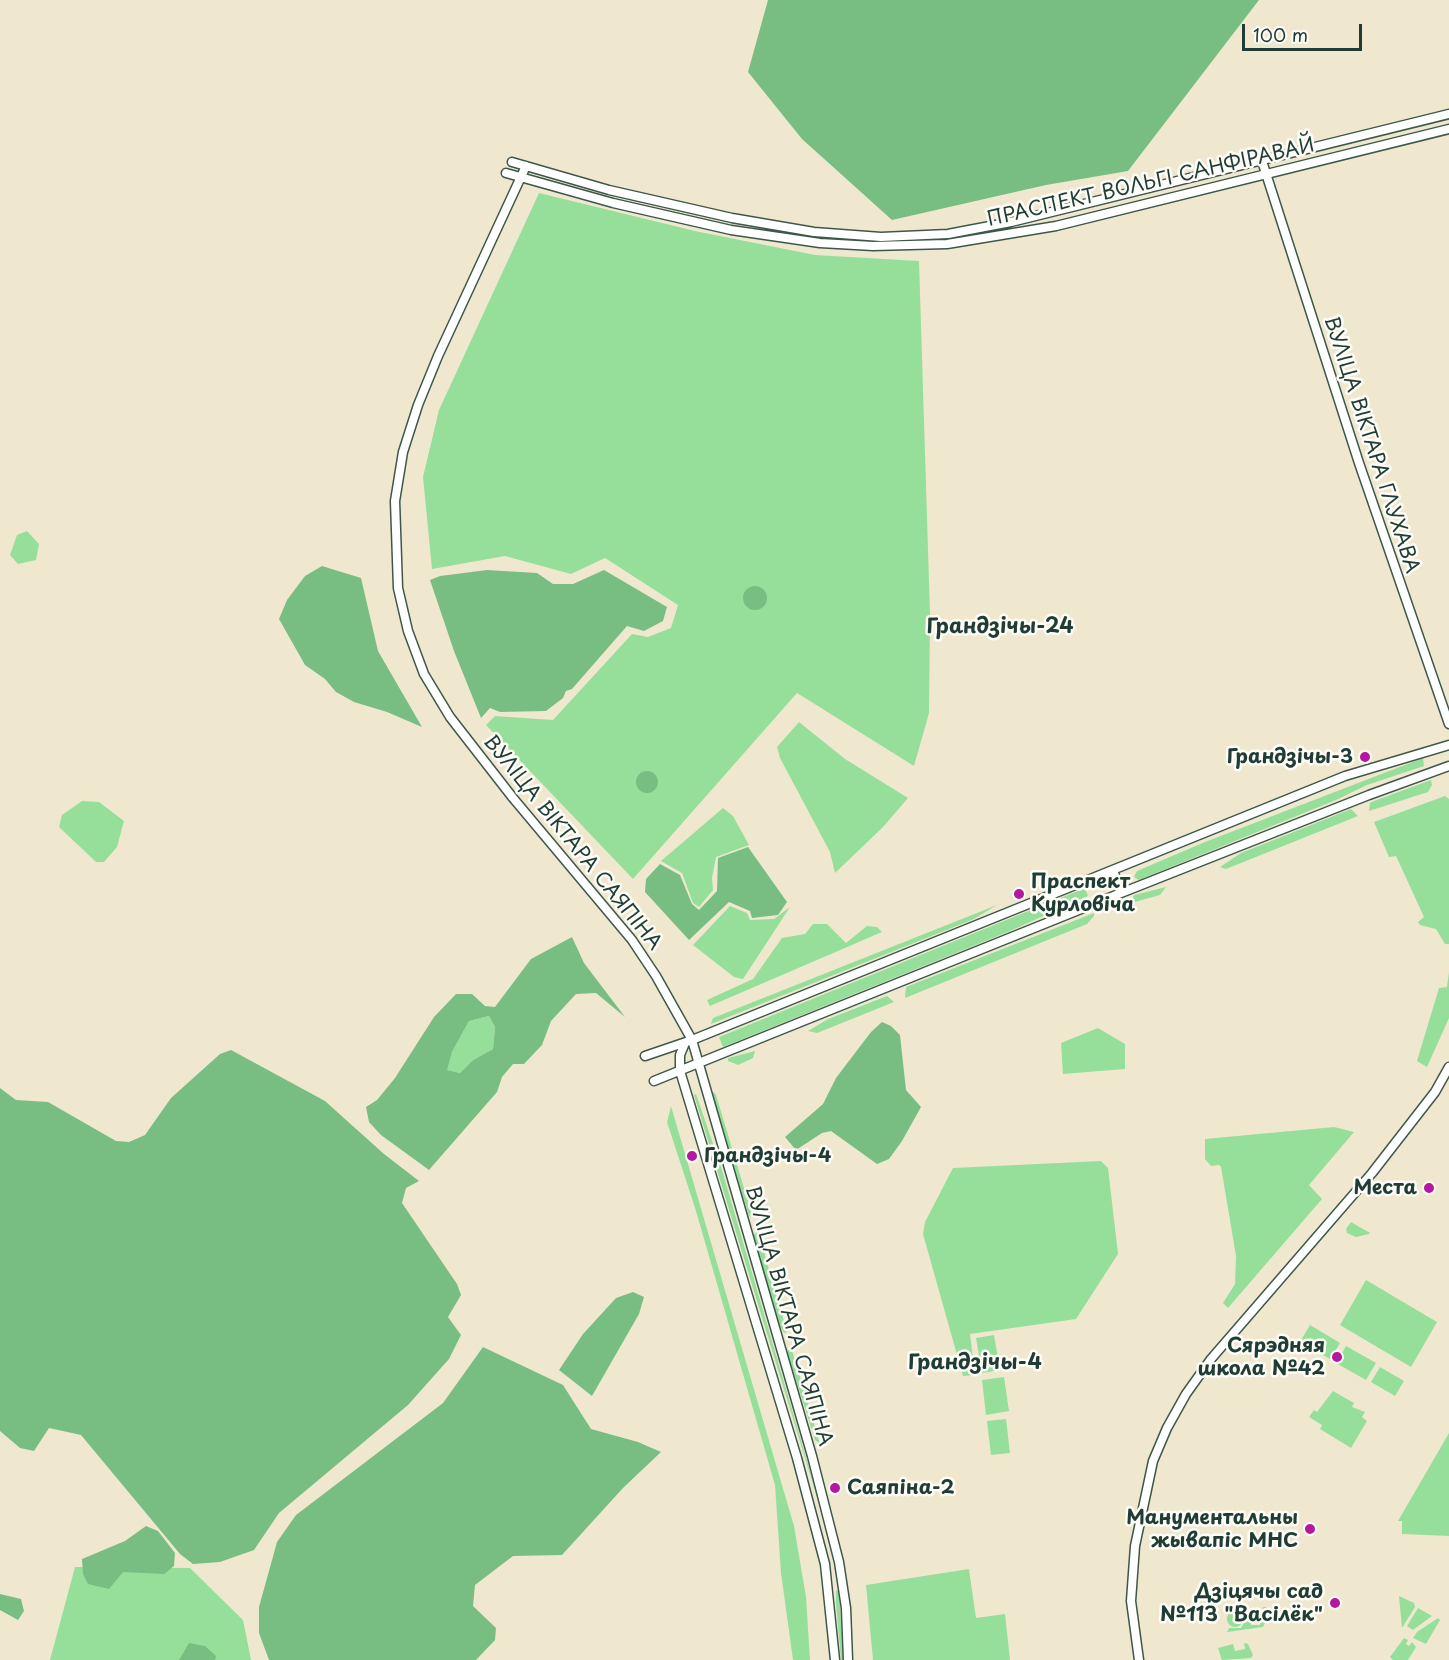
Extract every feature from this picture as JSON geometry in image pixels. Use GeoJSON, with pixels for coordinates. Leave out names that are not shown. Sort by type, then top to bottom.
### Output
{"type":"FeatureCollection","features":[{"type":"Feature","properties":{"kind":"street","name":"ПРАСПЕКТ ВОЛЬГІ САНФІРАВАЙ"},"geometry":{"type":"LineString","coordinates":[[512,162],[609,190],[732,218],[814,232],[881,237],[948,234],[1011,222],[1262,162],[1449,114]]}},
{"type":"Feature","properties":{"kind":"street","name":"ПРАСПЕКТ ВОЛЬГІ САНФІРАВАЙ"},"geometry":{"type":"LineString","coordinates":[[506,173],[613,203],[731,230],[819,243],[873,246],[947,244],[1008,235],[1449,129]]}},
{"type":"Feature","properties":{"kind":"street","name":"ВУЛІЦА ВІКТАРА ГЛУХАВА"},"geometry":{"type":"LineString","coordinates":[[1262,162],[1363,473],[1449,724]]}},
{"type":"Feature","properties":{"kind":"street","name":"ВУЛІЦА ВІКТАРА САЯПІНА"},"geometry":{"type":"LineString","coordinates":[[526,166],[438,357],[418,405],[403,452],[395,501],[394,540],[398,588],[408,631],[424,674],[450,717],[507,790],[632,940],[656,976],[699,1063],[703,1086],[812,1456],[839,1562],[846,1608],[848,1660]]}},
{"type":"Feature","properties":{"kind":"street"},"geometry":{"type":"LineString","coordinates":[[873,246],[869,243],[870,239],[881,237]]}},
{"type":"Feature","properties":{"kind":"street"},"geometry":{"type":"LineString","coordinates":[[645,1056],[689,1041],[1345,776],[1449,745]]}},
{"type":"Feature","properties":{"kind":"street"},"geometry":{"type":"LineString","coordinates":[[654,1081],[1121,893],[1369,795],[1449,766]]}},
{"type":"Feature","properties":{"kind":"street"},"geometry":{"type":"LineString","coordinates":[[1113,870],[1121,893]]}},
{"type":"Feature","properties":{"kind":"street","name":"ВУЛІЦА ВІКТАРА САЯПІНА"},"geometry":{"type":"LineString","coordinates":[[689,1041],[680,1055],[680,1071],[797,1458],[825,1564],[836,1660]]}},
{"type":"Feature","properties":{"kind":"street"},"geometry":{"type":"LineString","coordinates":[[1139,1660],[1131,1601],[1135,1546],[1153,1461],[1167,1428],[1186,1394],[1211,1359],[1372,1173],[1435,1092],[1449,1067]]}},
{"type":"Feature","properties":{"kind":"street"},"geometry":{"type":"LineString","coordinates":[[825,1564],[839,1562]]}},
{"type":"Feature","properties":{"kind":"green space"},"geometry":{"type":"Polygon","coordinates":[[[768,0],[1259,0],[1128,171],[1046,185],[892,220],[802,139],[748,72],[768,0]]]}},
{"type":"Feature","properties":{"kind":"green space"},"geometry":{"type":"Polygon","coordinates":[[[539,193],[695,231],[815,255],[919,261],[930,614],[929,713],[914,766],[797,693],[633,879],[486,725],[495,716],[553,720],[632,634],[648,637],[671,628],[678,605],[605,558],[571,574],[505,556],[432,569],[423,477],[439,410],[539,193]]]}},
{"type":"Feature","properties":{"kind":"green space"},"geometry":{"type":"Polygon","coordinates":[[[27,531],[39,544],[36,560],[18,564],[10,555],[17,535],[27,531]]]}},
{"type":"Feature","properties":{"kind":"green space"},"geometry":{"type":"Polygon","coordinates":[[[322,566],[361,578],[378,651],[422,727],[387,712],[354,702],[336,692],[325,679],[305,665],[279,619],[287,600],[305,576],[322,566]]]}},
{"type":"Feature","properties":{"kind":"green space"},"geometry":{"type":"Polygon","coordinates":[[[487,570],[537,573],[553,584],[573,584],[604,570],[667,607],[663,621],[644,631],[627,626],[572,689],[566,691],[563,698],[546,711],[500,712],[490,708],[481,718],[454,651],[430,580],[440,576],[487,570]]]}},
{"type":"Feature","properties":{"kind":"green space"},"geometry":{"type":"Polygon","coordinates":[[[755,586],[763,590],[767,598],[763,606],[755,610],[747,606],[743,598],[747,590],[755,586]]]}},
{"type":"Feature","properties":{"kind":"green space"},"geometry":{"type":"Polygon","coordinates":[[[799,722],[845,759],[908,798],[883,827],[835,873],[830,852],[780,758],[777,747],[799,722]]]}},
{"type":"Feature","properties":{"kind":"green space"},"geometry":{"type":"Polygon","coordinates":[[[1423,758],[1424,766],[1367,785],[1336,800],[1139,880],[1134,877],[1137,871],[1205,842],[1423,758]]]}},
{"type":"Feature","properties":{"kind":"green space"},"geometry":{"type":"Polygon","coordinates":[[[647,771],[657,778],[658,782],[651,792],[647,793],[637,786],[636,782],[643,772],[647,771]]]}},
{"type":"Feature","properties":{"kind":"green space"},"geometry":{"type":"Polygon","coordinates":[[[1431,780],[1432,785],[1428,792],[1369,811],[1370,803],[1374,801],[1431,780]]]}},
{"type":"Feature","properties":{"kind":"green space"},"geometry":{"type":"Polygon","coordinates":[[[1445,796],[1449,799],[1449,944],[1445,944],[1436,929],[1420,925],[1418,922],[1424,917],[1396,856],[1389,857],[1374,822],[1445,796]]]}},
{"type":"Feature","properties":{"kind":"green space"},"geometry":{"type":"Polygon","coordinates":[[[82,801],[99,802],[124,821],[117,847],[104,862],[96,862],[59,827],[62,815],[82,801]]]}},
{"type":"Feature","properties":{"kind":"green space"},"geometry":{"type":"Polygon","coordinates":[[[723,808],[733,816],[749,845],[716,857],[712,878],[713,890],[699,907],[693,903],[682,873],[661,861],[723,808]]]}},
{"type":"Feature","properties":{"kind":"green space"},"geometry":{"type":"Polygon","coordinates":[[[1351,809],[1358,816],[1226,869],[1220,867],[1241,853],[1351,809]]]}},
{"type":"Feature","properties":{"kind":"green space"},"geometry":{"type":"Polygon","coordinates":[[[748,847],[787,902],[778,915],[752,918],[750,911],[729,902],[689,940],[645,892],[646,879],[660,864],[680,875],[692,904],[699,910],[717,891],[718,858],[748,847]]]}},
{"type":"Feature","properties":{"kind":"green space"},"geometry":{"type":"Polygon","coordinates":[[[1166,887],[1160,895],[1131,903],[1134,895],[1166,887]]]}},
{"type":"Feature","properties":{"kind":"green space"},"geometry":{"type":"Polygon","coordinates":[[[1085,888],[1088,896],[1010,931],[723,1047],[719,1037],[1085,888]]]}},
{"type":"Feature","properties":{"kind":"green space"},"geometry":{"type":"Polygon","coordinates":[[[997,905],[974,919],[711,1024],[713,1018],[997,905]]]}},
{"type":"Feature","properties":{"kind":"green space"},"geometry":{"type":"Polygon","coordinates":[[[730,906],[747,913],[750,920],[774,919],[790,907],[743,979],[734,977],[693,945],[730,906]]]}},
{"type":"Feature","properties":{"kind":"green space"},"geometry":{"type":"Polygon","coordinates":[[[1094,913],[1087,924],[905,998],[906,987],[1094,913]]]}},
{"type":"Feature","properties":{"kind":"green space"},"geometry":{"type":"Polygon","coordinates":[[[813,924],[827,924],[846,943],[867,926],[877,927],[882,932],[710,1006],[707,1000],[753,979],[782,938],[805,934],[813,924]]]}},
{"type":"Feature","properties":{"kind":"green space"},"geometry":{"type":"Polygon","coordinates":[[[572,937],[584,963],[625,1017],[596,993],[576,994],[551,1021],[542,1045],[524,1064],[513,1064],[502,1077],[497,1092],[429,1170],[381,1135],[369,1122],[366,1107],[377,1100],[395,1078],[434,1017],[456,994],[472,994],[485,1006],[495,1007],[531,959],[572,937]],[[489,1016],[469,1021],[452,1052],[447,1070],[460,1073],[473,1060],[493,1049],[495,1027],[489,1016]]]}},
{"type":"Feature","properties":{"kind":"green space"},"geometry":{"type":"Polygon","coordinates":[[[1449,972],[1449,1018],[1427,1067],[1417,1061],[1439,988],[1447,987],[1449,972]]]}},
{"type":"Feature","properties":{"kind":"green space"},"geometry":{"type":"Polygon","coordinates":[[[887,996],[894,1002],[817,1033],[808,1031],[828,1019],[887,996]]]}},
{"type":"Feature","properties":{"kind":"green space"},"geometry":{"type":"Polygon","coordinates":[[[489,1016],[495,1027],[493,1049],[473,1060],[460,1073],[446,1070],[452,1052],[469,1021],[489,1016]]]}},
{"type":"Feature","properties":{"kind":"green space"},"geometry":{"type":"Polygon","coordinates":[[[882,1022],[891,1026],[900,1035],[906,1090],[921,1107],[902,1141],[889,1159],[877,1164],[831,1131],[822,1133],[796,1150],[785,1137],[823,1104],[836,1078],[871,1032],[882,1022]]]}},
{"type":"Feature","properties":{"kind":"green space"},"geometry":{"type":"Polygon","coordinates":[[[1098,1028],[1125,1044],[1125,1069],[1063,1074],[1061,1043],[1098,1028]]]}},
{"type":"Feature","properties":{"kind":"green space"},"geometry":{"type":"Polygon","coordinates":[[[231,1050],[325,1101],[384,1154],[419,1181],[406,1188],[402,1203],[457,1284],[461,1295],[448,1317],[461,1335],[449,1359],[408,1405],[279,1513],[254,1550],[220,1562],[193,1564],[180,1554],[81,1435],[49,1428],[34,1451],[20,1448],[0,1431],[0,1088],[16,1100],[48,1102],[116,1141],[129,1142],[145,1135],[171,1098],[220,1054],[231,1050]]]}},
{"type":"Feature","properties":{"kind":"green space"},"geometry":{"type":"Polygon","coordinates":[[[755,1051],[753,1058],[738,1065],[728,1061],[728,1058],[755,1051]]]}},
{"type":"Feature","properties":{"kind":"green space"},"geometry":{"type":"Polygon","coordinates":[[[714,1092],[753,1218],[749,1216],[744,1200],[712,1094],[714,1092]]]}},
{"type":"Feature","properties":{"kind":"green space"},"geometry":{"type":"Polygon","coordinates":[[[696,1094],[722,1170],[831,1543],[694,1095],[696,1094]]]}},
{"type":"Feature","properties":{"kind":"green space"},"geometry":{"type":"Polygon","coordinates":[[[671,1106],[794,1526],[806,1597],[810,1660],[793,1660],[781,1573],[775,1485],[696,1211],[667,1122],[671,1106]]]}},
{"type":"Feature","properties":{"kind":"green space"},"geometry":{"type":"Polygon","coordinates":[[[1334,1127],[1354,1132],[1309,1185],[1322,1199],[1228,1308],[1223,1303],[1235,1284],[1236,1256],[1221,1167],[1211,1166],[1205,1159],[1205,1139],[1334,1127]]]}},
{"type":"Feature","properties":{"kind":"green space"},"geometry":{"type":"Polygon","coordinates":[[[1101,1161],[1108,1168],[1118,1254],[1076,1319],[970,1334],[975,1375],[963,1376],[923,1234],[925,1222],[953,1168],[1101,1161]]]}},
{"type":"Feature","properties":{"kind":"green space"},"geometry":{"type":"Polygon","coordinates":[[[1351,1222],[1370,1233],[1356,1237],[1347,1233],[1346,1229],[1351,1222]]]}},
{"type":"Feature","properties":{"kind":"green space"},"geometry":{"type":"Polygon","coordinates":[[[758,1231],[787,1332],[784,1333],[776,1319],[752,1236],[758,1231]]]}},
{"type":"Feature","properties":{"kind":"green space"},"geometry":{"type":"Polygon","coordinates":[[[1366,1280],[1437,1322],[1411,1367],[1340,1325],[1366,1280]]]}},
{"type":"Feature","properties":{"kind":"green space"},"geometry":{"type":"Polygon","coordinates":[[[633,1292],[644,1297],[639,1314],[592,1396],[559,1370],[583,1334],[616,1298],[633,1292]]]}},
{"type":"Feature","properties":{"kind":"green space"},"geometry":{"type":"Polygon","coordinates":[[[1310,1325],[1340,1343],[1330,1359],[1300,1342],[1310,1325]]]}},
{"type":"Feature","properties":{"kind":"green space"},"geometry":{"type":"Polygon","coordinates":[[[994,1335],[1000,1370],[982,1373],[976,1338],[994,1335]]]}},
{"type":"Feature","properties":{"kind":"green space"},"geometry":{"type":"Polygon","coordinates":[[[1346,1346],[1376,1363],[1366,1380],[1336,1363],[1346,1346]]]}},
{"type":"Feature","properties":{"kind":"green space"},"geometry":{"type":"Polygon","coordinates":[[[483,1347],[563,1385],[591,1429],[638,1442],[661,1452],[623,1488],[562,1555],[513,1556],[475,1585],[473,1606],[496,1628],[495,1640],[476,1660],[269,1660],[259,1633],[259,1607],[277,1542],[296,1515],[443,1403],[483,1347]]]}},
{"type":"Feature","properties":{"kind":"green space"},"geometry":{"type":"Polygon","coordinates":[[[791,1347],[820,1444],[815,1440],[787,1352],[791,1347]]]}},
{"type":"Feature","properties":{"kind":"green space"},"geometry":{"type":"Polygon","coordinates":[[[1380,1367],[1404,1381],[1395,1396],[1371,1382],[1380,1367]]]}},
{"type":"Feature","properties":{"kind":"green space"},"geometry":{"type":"Polygon","coordinates":[[[1004,1377],[1009,1411],[986,1415],[982,1380],[1004,1377]]]}},
{"type":"Feature","properties":{"kind":"green space"},"geometry":{"type":"Polygon","coordinates":[[[1333,1391],[1354,1403],[1352,1407],[1365,1412],[1362,1417],[1367,1421],[1351,1448],[1320,1429],[1322,1425],[1309,1417],[1314,1410],[1317,1412],[1333,1391]]]}},
{"type":"Feature","properties":{"kind":"green space"},"geometry":{"type":"Polygon","coordinates":[[[1006,1419],[1010,1453],[991,1455],[987,1421],[1006,1419]]]}},
{"type":"Feature","properties":{"kind":"green space"},"geometry":{"type":"Polygon","coordinates":[[[1449,1433],[1449,1536],[1402,1534],[1402,1521],[1398,1521],[1449,1433]]]}},
{"type":"Feature","properties":{"kind":"green space"},"geometry":{"type":"Polygon","coordinates":[[[146,1526],[158,1531],[175,1553],[174,1566],[164,1574],[123,1572],[109,1589],[88,1584],[83,1574],[82,1559],[125,1541],[146,1526]]]}},
{"type":"Feature","properties":{"kind":"green space"},"geometry":{"type":"Polygon","coordinates":[[[75,1567],[190,1568],[243,1620],[251,1660],[50,1660],[75,1567]]]}},
{"type":"Feature","properties":{"kind":"green space"},"geometry":{"type":"Polygon","coordinates":[[[969,1569],[976,1618],[1005,1614],[1010,1660],[873,1660],[866,1585],[969,1569]]]}},
{"type":"Feature","properties":{"kind":"green space"},"geometry":{"type":"Polygon","coordinates":[[[839,1590],[843,1660],[841,1660],[836,1604],[836,1591],[839,1590]]]}},
{"type":"Feature","properties":{"kind":"green space"},"geometry":{"type":"Polygon","coordinates":[[[0,1594],[21,1599],[24,1611],[18,1620],[0,1610],[0,1594]]]}},
{"type":"Feature","properties":{"kind":"green space"},"geometry":{"type":"Polygon","coordinates":[[[1399,1596],[1414,1603],[1415,1607],[1402,1628],[1399,1596]]]}},
{"type":"Feature","properties":{"kind":"green space"},"geometry":{"type":"Polygon","coordinates":[[[1248,1607],[1251,1613],[1262,1613],[1263,1607],[1270,1611],[1259,1617],[1246,1617],[1243,1612],[1248,1607]]]}},
{"type":"Feature","properties":{"kind":"green space"},"geometry":{"type":"Polygon","coordinates":[[[1418,1608],[1432,1616],[1413,1630],[1407,1626],[1418,1608]]]}},
{"type":"Feature","properties":{"kind":"green space"},"geometry":{"type":"Polygon","coordinates":[[[1232,1611],[1238,1611],[1243,1619],[1241,1625],[1232,1627],[1227,1622],[1227,1616],[1232,1611]]]}},
{"type":"Feature","properties":{"kind":"green space"},"geometry":{"type":"Polygon","coordinates":[[[1438,1618],[1440,1620],[1426,1644],[1413,1638],[1417,1632],[1438,1618]]]}},
{"type":"Feature","properties":{"kind":"green space"},"geometry":{"type":"Polygon","coordinates":[[[1246,1619],[1254,1619],[1251,1625],[1260,1625],[1260,1620],[1257,1619],[1267,1619],[1263,1627],[1227,1632],[1229,1628],[1241,1628],[1246,1619]]]}},
{"type":"Feature","properties":{"kind":"green space"},"geometry":{"type":"Polygon","coordinates":[[[1404,1638],[1408,1640],[1406,1644],[1409,1646],[1412,1642],[1416,1647],[1408,1660],[1393,1660],[1390,1657],[1404,1638]]]}},
{"type":"Feature","properties":{"kind":"green space"},"geometry":{"type":"Polygon","coordinates":[[[189,1643],[205,1646],[216,1656],[215,1660],[179,1660],[189,1643]]]}},
{"type":"Feature","properties":{"kind":"green space"},"geometry":{"type":"Polygon","coordinates":[[[1244,1643],[1248,1644],[1253,1655],[1251,1658],[1222,1660],[1218,1648],[1233,1644],[1235,1651],[1245,1649],[1244,1643]]]}},
{"type":"Feature","properties":{"kind":"place","name":"Грандзічы-3"},"geometry":{"type":"Point","coordinates":[1365,757]}},
{"type":"Feature","properties":{"kind":"place","name":"Праспект Курловіча"},"geometry":{"type":"Point","coordinates":[1019,894]}},
{"type":"Feature","properties":{"kind":"place","name":"Грандзічы-4"},"geometry":{"type":"Point","coordinates":[692,1156]}},
{"type":"Feature","properties":{"kind":"place","name":"Места"},"geometry":{"type":"Point","coordinates":[1429,1188]}},
{"type":"Feature","properties":{"kind":"place","name":"Сярэдняя школа №42"},"geometry":{"type":"Point","coordinates":[1337,1357]}},
{"type":"Feature","properties":{"kind":"place","name":"Саяпіна-2"},"geometry":{"type":"Point","coordinates":[835,1488]}},
{"type":"Feature","properties":{"kind":"place","name":"Манументальны жывапіс МНС"},"geometry":{"type":"Point","coordinates":[1310,1529]}},
{"type":"Feature","properties":{"kind":"place","name":"Дзіцячы сад №113 \"Васілёк\""},"geometry":{"type":"Point","coordinates":[1335,1603]}},
{"type":"Feature","properties":{"kind":"district","name":"Грандзічы-24"},"geometry":{"type":"Point","coordinates":[1000,627]}},
{"type":"Feature","properties":{"kind":"district","name":"Грандзічы-4"},"geometry":{"type":"Point","coordinates":[975,1363]}}]}
